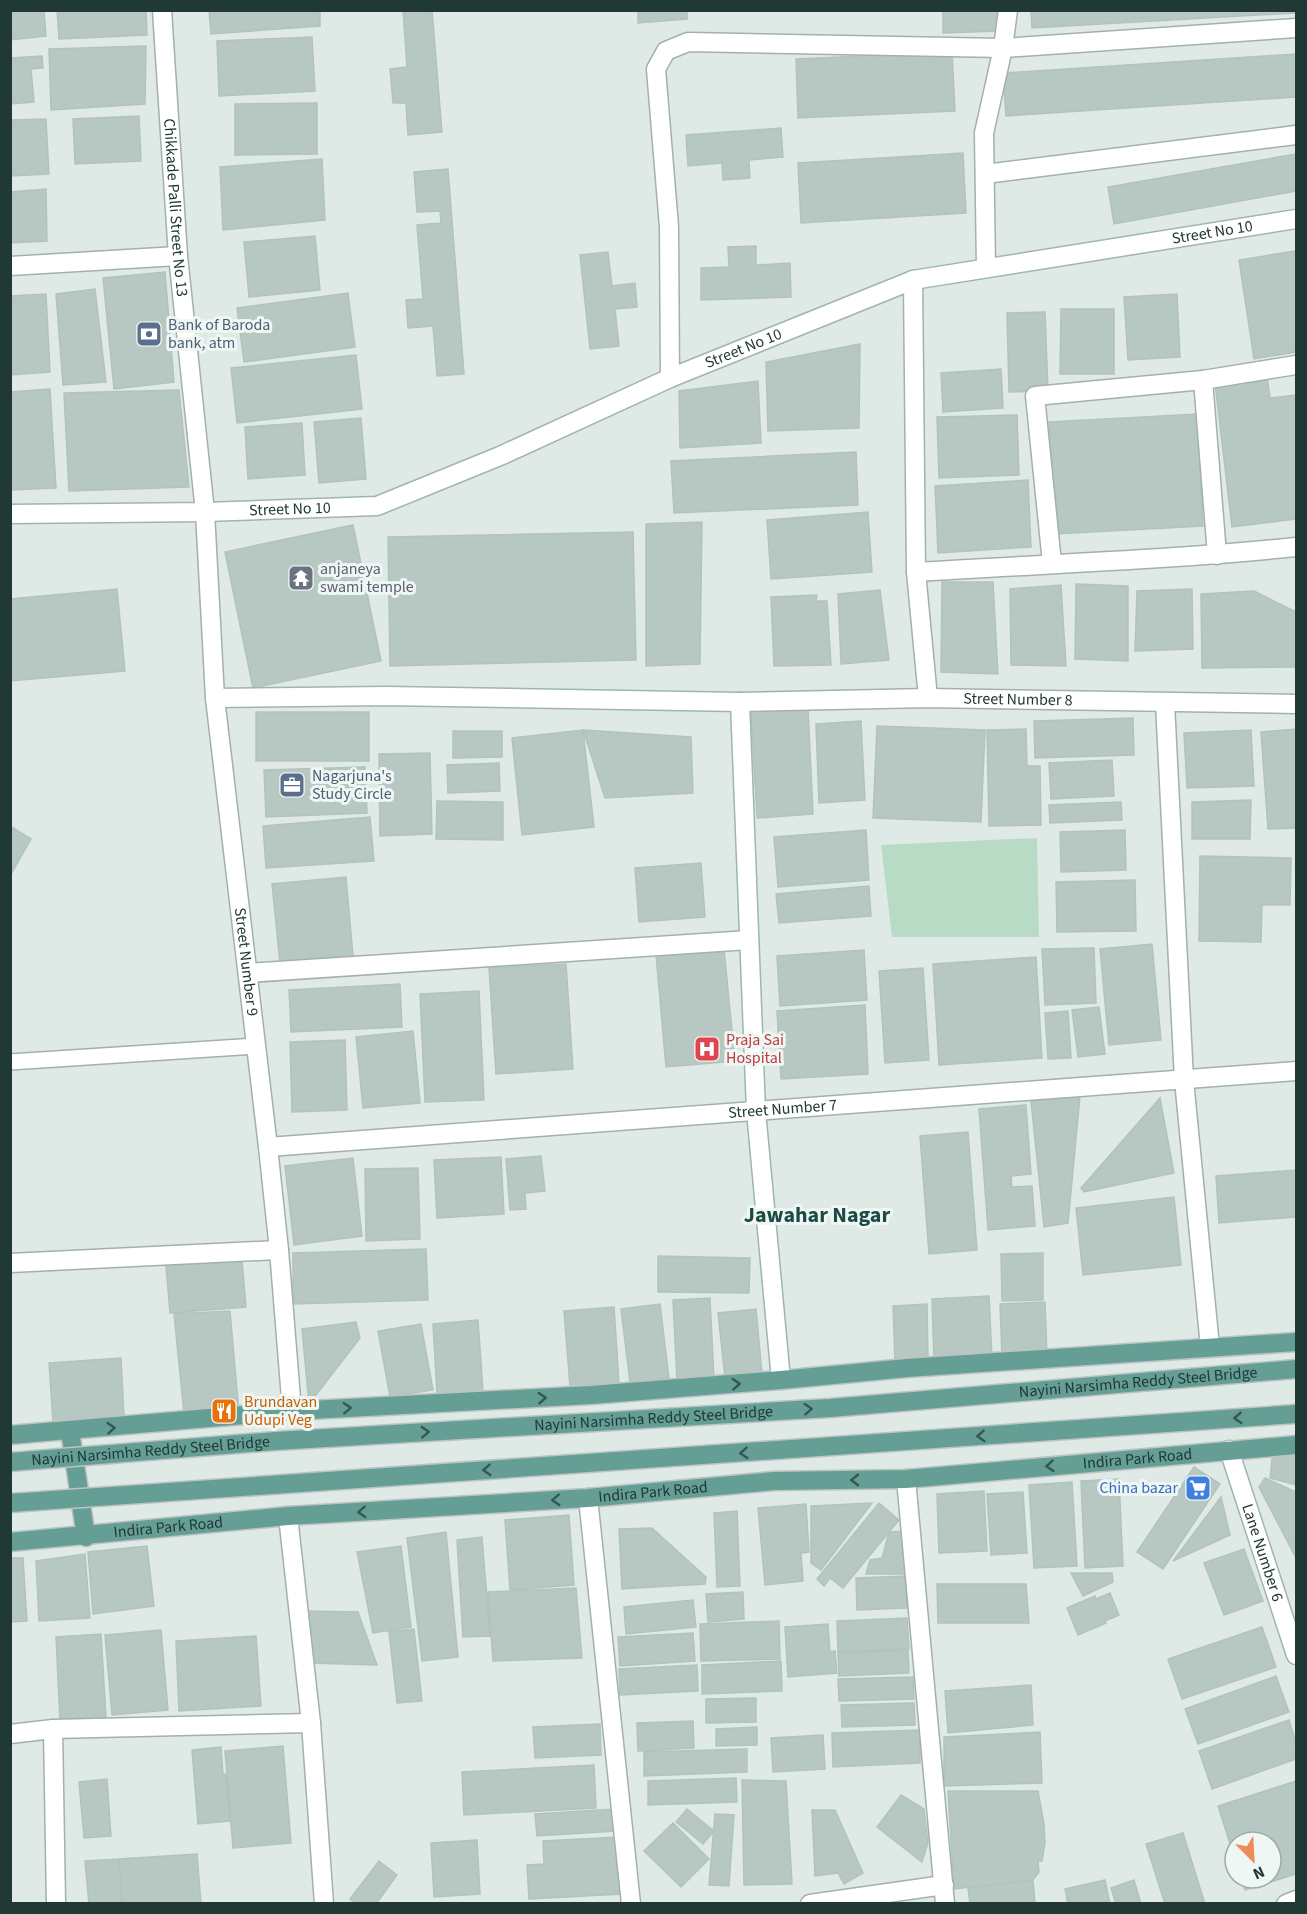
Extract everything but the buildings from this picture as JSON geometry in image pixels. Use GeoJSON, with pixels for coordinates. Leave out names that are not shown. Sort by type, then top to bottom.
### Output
{"type":"FeatureCollection","features":[{"type":"Feature","properties":{"kind":"main road"},"geometry":{"type":"LineString","coordinates":[[10,1435],[292,1411],[591,1395],[907,1368],[1296,1342]]}},
{"type":"Feature","properties":{"kind":"main road","name":"Nayini Narsimha Reddy Steel Bridge"},"geometry":{"type":"LineString","coordinates":[[10,1462],[276,1441],[830,1408],[1296,1369]]}},
{"type":"Feature","properties":{"kind":"main road"},"geometry":{"type":"LineString","coordinates":[[10,1503],[1296,1414]]}},
{"type":"Feature","properties":{"kind":"main road"},"geometry":{"type":"LineString","coordinates":[[70,1431],[86,1536]]}},
{"type":"Feature","properties":{"kind":"main road","name":"Indira Park Road"},"geometry":{"type":"LineString","coordinates":[[10,1542],[288,1516],[588,1498],[774,1481],[906,1479],[1296,1445]]}},
{"type":"Feature","properties":{"kind":"street","name":"Chikkade Palli Street No 13"},"geometry":{"type":"LineString","coordinates":[[162,10],[178,256],[205,512]]}},
{"type":"Feature","properties":{"kind":"street"},"geometry":{"type":"LineString","coordinates":[[986,268],[984,133],[1004,48],[1008,10]]}},
{"type":"Feature","properties":{"kind":"street"},"geometry":{"type":"LineString","coordinates":[[670,378],[669,227],[656,69],[666,51],[688,42],[1004,48],[1296,28]]}},
{"type":"Feature","properties":{"kind":"street"},"geometry":{"type":"LineString","coordinates":[[985,174],[1296,135]]}},
{"type":"Feature","properties":{"kind":"street","name":"Street No 10"},"geometry":{"type":"LineString","coordinates":[[10,514],[205,512],[377,506],[500,456],[670,378],[913,280],[1296,219]]}},
{"type":"Feature","properties":{"kind":"street"},"geometry":{"type":"LineString","coordinates":[[10,266],[178,256]]}},
{"type":"Feature","properties":{"kind":"street"},"geometry":{"type":"LineString","coordinates":[[913,280],[916,572],[928,698]]}},
{"type":"Feature","properties":{"kind":"street"},"geometry":{"type":"LineString","coordinates":[[1052,563],[1035,396],[1203,380],[1296,365]]}},
{"type":"Feature","properties":{"kind":"street"},"geometry":{"type":"LineString","coordinates":[[1203,380],[1217,555]]}},
{"type":"Feature","properties":{"kind":"street","name":"Street Number 9"},"geometry":{"type":"LineString","coordinates":[[205,512],[215,698],[268,1147],[292,1411]]}},
{"type":"Feature","properties":{"kind":"street"},"geometry":{"type":"LineString","coordinates":[[916,572],[1217,555],[1296,547]]}},
{"type":"Feature","properties":{"kind":"street","name":"Street Number 8"},"geometry":{"type":"LineString","coordinates":[[215,698],[387,696],[740,702],[928,698],[1296,704]]}},
{"type":"Feature","properties":{"kind":"street"},"geometry":{"type":"LineString","coordinates":[[740,702],[756,1111],[781,1380]]}},
{"type":"Feature","properties":{"kind":"street"},"geometry":{"type":"LineString","coordinates":[[1165,703],[1184,1080],[1210,1347]]}},
{"type":"Feature","properties":{"kind":"street"},"geometry":{"type":"LineString","coordinates":[[248,973],[749,940]]}},
{"type":"Feature","properties":{"kind":"street","name":"Street Number 7"},"geometry":{"type":"LineString","coordinates":[[268,1147],[1296,1071]]}},
{"type":"Feature","properties":{"kind":"street"},"geometry":{"type":"LineString","coordinates":[[10,1263],[279,1250]]}},
{"type":"Feature","properties":{"kind":"street","name":"Lane Number 6"},"geometry":{"type":"LineString","coordinates":[[1229,1450],[1296,1655]]}},
{"type":"Feature","properties":{"kind":"street"},"geometry":{"type":"LineString","coordinates":[[810,1904],[945,1894],[906,1479]]}},
{"type":"Feature","properties":{"kind":"street"},"geometry":{"type":"LineString","coordinates":[[588,1498],[631,1904]]}},
{"type":"Feature","properties":{"kind":"street"},"geometry":{"type":"LineString","coordinates":[[288,1516],[311,1724],[324,1904]]}},
{"type":"Feature","properties":{"kind":"street"},"geometry":{"type":"LineString","coordinates":[[10,1734],[53,1729],[311,1724]]}},
{"type":"Feature","properties":{"kind":"street"},"geometry":{"type":"LineString","coordinates":[[53,1729],[56,1904]]}},
{"type":"Feature","properties":{"kind":"street"},"geometry":{"type":"LineString","coordinates":[[1286,1904],[1296,1900]]}},
{"type":"Feature","properties":{"kind":"lane"},"geometry":{"type":"LineString","coordinates":[[10,1062],[256,1046]]}},
{"type":"Feature","properties":{"kind":"green space"},"geometry":{"type":"Polygon","coordinates":[[[1037,838],[1039,937],[892,937],[881,845],[1037,838]]]}},
{"type":"Feature","properties":{"kind":"place","name":"Bank of Baroda bank, atm"},"geometry":{"type":"Point","coordinates":[149,334]}},
{"type":"Feature","properties":{"kind":"place","name":"anjaneya swami temple"},"geometry":{"type":"Point","coordinates":[301,578]}},
{"type":"Feature","properties":{"kind":"place","name":"Nagarjuna's Study Circle"},"geometry":{"type":"Point","coordinates":[292,785]}},
{"type":"Feature","properties":{"kind":"place","name":"Praja Sai Hospital"},"geometry":{"type":"Point","coordinates":[707,1049]}},
{"type":"Feature","properties":{"kind":"place","name":"Brundavan Udupi Veg"},"geometry":{"type":"Point","coordinates":[224,1411]}},
{"type":"Feature","properties":{"kind":"place","name":"China bazar"},"geometry":{"type":"Point","coordinates":[1198,1488]}},
{"type":"Feature","properties":{"kind":"district","name":"Jawahar Nagar"},"geometry":{"type":"Point","coordinates":[817,1215]}}]}
